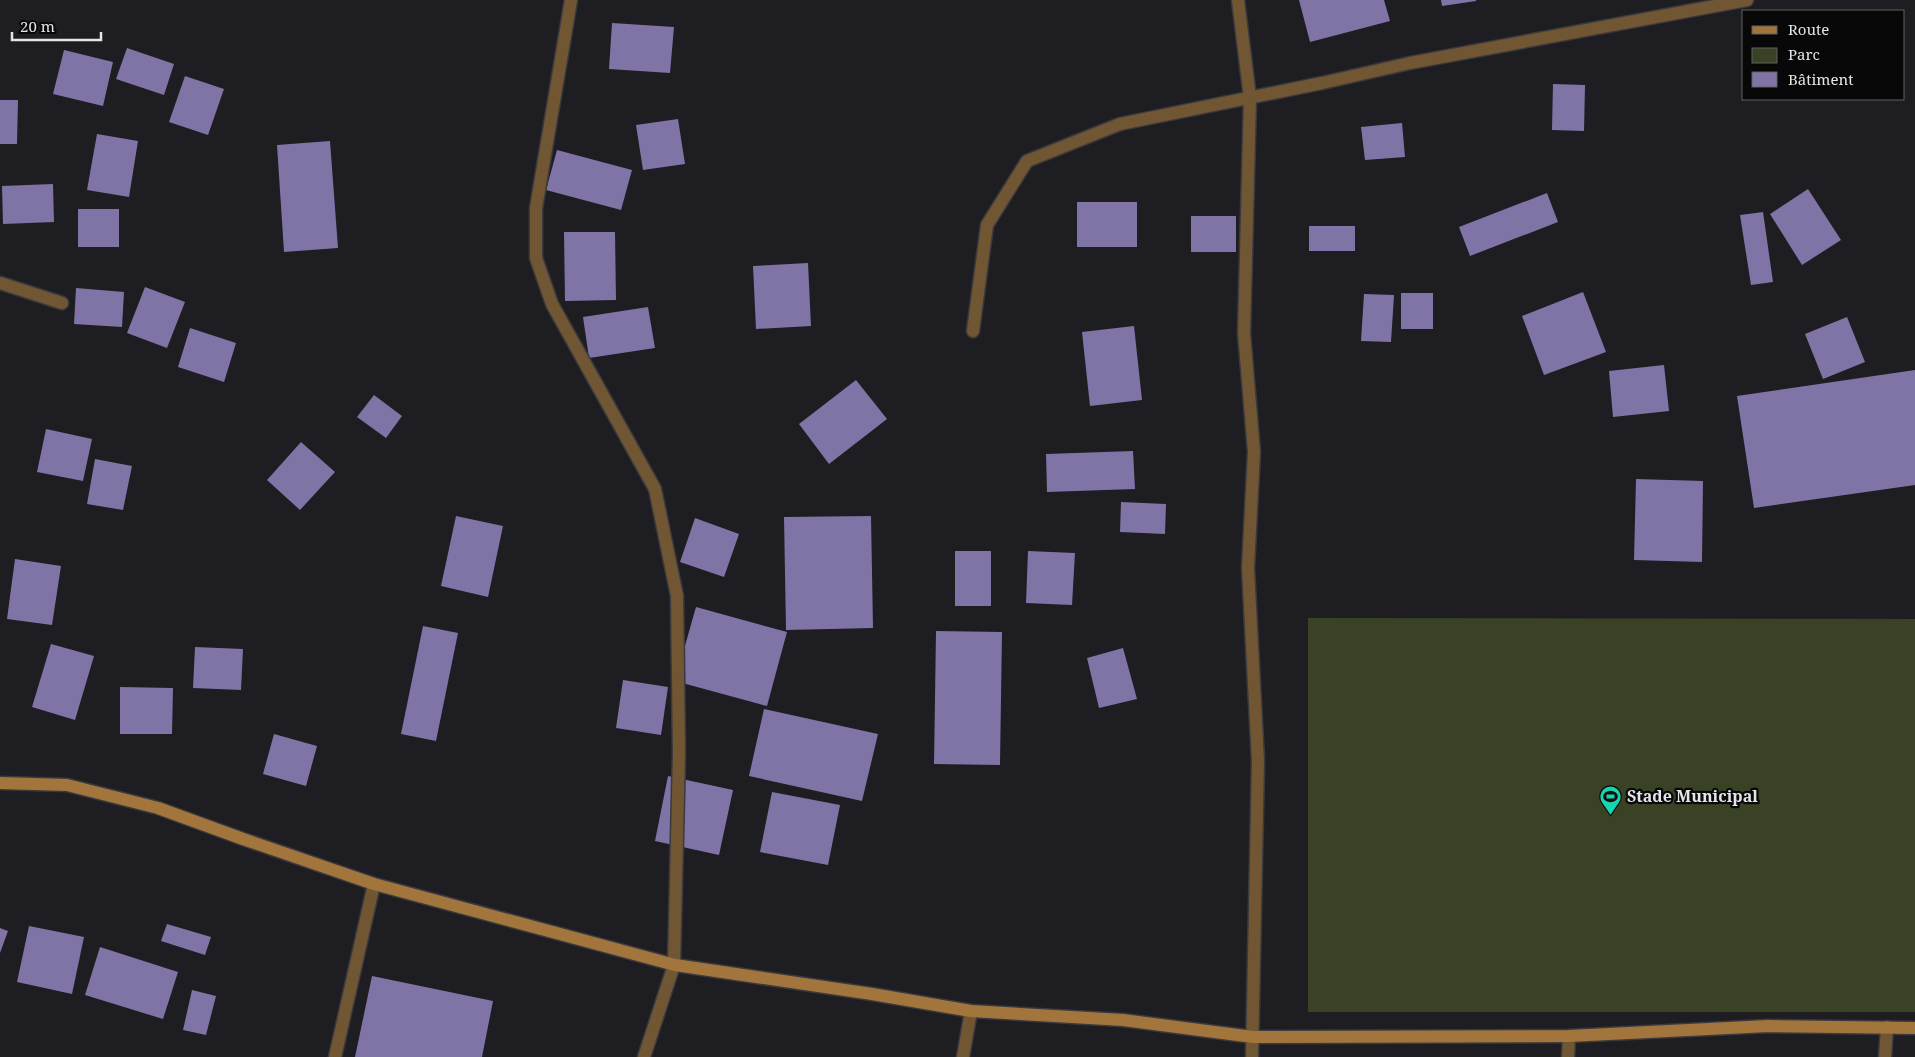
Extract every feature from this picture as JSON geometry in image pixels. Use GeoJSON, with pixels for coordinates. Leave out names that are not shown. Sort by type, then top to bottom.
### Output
{"type":"FeatureCollection","features":[{"type":"Feature","properties":{"kind":"street"},"geometry":{"type":"LineString","coordinates":[[570,0],[536,208],[536,258],[552,304],[654,489],[677,596],[679,753],[674,965],[644,1057]]}},
{"type":"Feature","properties":{"kind":"street"},"geometry":{"type":"LineString","coordinates":[[1238,0],[1250,98],[1244,333],[1254,452],[1248,568],[1258,761],[1252,1057]]}},
{"type":"Feature","properties":{"kind":"street"},"geometry":{"type":"LineString","coordinates":[[974,331],[987,225],[1027,162],[1120,124],[1410,63],[1747,0]]}},
{"type":"Feature","properties":{"kind":"street"},"geometry":{"type":"LineString","coordinates":[[0,282],[62,303]]}},
{"type":"Feature","properties":{"kind":"street"},"geometry":{"type":"LineString","coordinates":[[0,784],[67,785],[158,808],[374,884],[674,965],[872,994],[971,1011],[1123,1020],[1253,1037],[1569,1036],[1768,1026],[1915,1028]]}},
{"type":"Feature","properties":{"kind":"street"},"geometry":{"type":"LineString","coordinates":[[335,1057],[374,884]]}},
{"type":"Feature","properties":{"kind":"street"},"geometry":{"type":"LineString","coordinates":[[963,1057],[971,1011]]}},
{"type":"Feature","properties":{"kind":"street"},"geometry":{"type":"LineString","coordinates":[[1885,1057],[1887,1027]]}},
{"type":"Feature","properties":{"kind":"street"},"geometry":{"type":"LineString","coordinates":[[1568,1057],[1569,1036]]}},
{"type":"Feature","properties":{"kind":"green space","name":"Stade Municipal"},"geometry":{"type":"Polygon","coordinates":[[[1308,618],[1915,619],[1915,1012],[1308,1012],[1308,618]]]}},
{"type":"Feature","properties":{"kind":"building"},"geometry":{"type":"Polygon","coordinates":[[[1299,0],[1384,0],[1390,21],[1310,42],[1299,0]]]}},
{"type":"Feature","properties":{"kind":"building"},"geometry":{"type":"Polygon","coordinates":[[[1441,0],[1476,0],[1476,1],[1442,6],[1441,0]]]}},
{"type":"Feature","properties":{"kind":"building"},"geometry":{"type":"Polygon","coordinates":[[[612,23],[674,27],[670,73],[609,69],[612,23]]]}},
{"type":"Feature","properties":{"kind":"building"},"geometry":{"type":"Polygon","coordinates":[[[127,48],[174,64],[164,95],[116,79],[127,48]]]}},
{"type":"Feature","properties":{"kind":"building"},"geometry":{"type":"Polygon","coordinates":[[[64,50],[113,62],[103,106],[53,94],[64,50]]]}},
{"type":"Feature","properties":{"kind":"building"},"geometry":{"type":"Polygon","coordinates":[[[185,76],[224,89],[208,135],[169,122],[185,76]]]}},
{"type":"Feature","properties":{"kind":"building"},"geometry":{"type":"Polygon","coordinates":[[[1553,84],[1585,85],[1584,131],[1552,130],[1553,84]]]}},
{"type":"Feature","properties":{"kind":"building"},"geometry":{"type":"Polygon","coordinates":[[[0,100],[18,100],[17,144],[0,144],[0,100]]]}},
{"type":"Feature","properties":{"kind":"building"},"geometry":{"type":"Polygon","coordinates":[[[678,119],[685,164],[643,170],[636,125],[678,119]]]}},
{"type":"Feature","properties":{"kind":"building"},"geometry":{"type":"Polygon","coordinates":[[[1402,123],[1405,157],[1365,160],[1361,127],[1402,123]]]}},
{"type":"Feature","properties":{"kind":"building"},"geometry":{"type":"Polygon","coordinates":[[[97,134],[138,141],[129,197],[87,190],[97,134]]]}},
{"type":"Feature","properties":{"kind":"building"},"geometry":{"type":"Polygon","coordinates":[[[330,141],[338,248],[284,252],[277,145],[330,141]]]}},
{"type":"Feature","properties":{"kind":"building"},"geometry":{"type":"Polygon","coordinates":[[[557,150],[632,170],[621,210],[546,190],[557,150]]]}},
{"type":"Feature","properties":{"kind":"building"},"geometry":{"type":"Polygon","coordinates":[[[53,184],[54,222],[3,224],[2,186],[53,184]]]}},
{"type":"Feature","properties":{"kind":"building"},"geometry":{"type":"Polygon","coordinates":[[[1808,189],[1841,240],[1802,265],[1770,214],[1808,189]]]}},
{"type":"Feature","properties":{"kind":"building"},"geometry":{"type":"Polygon","coordinates":[[[1547,193],[1558,222],[1470,256],[1459,227],[1547,193]]]}},
{"type":"Feature","properties":{"kind":"building"},"geometry":{"type":"Polygon","coordinates":[[[1077,202],[1137,202],[1137,247],[1077,247],[1077,202]]]}},
{"type":"Feature","properties":{"kind":"building"},"geometry":{"type":"Polygon","coordinates":[[[78,209],[119,209],[119,247],[78,247],[78,209]]]}},
{"type":"Feature","properties":{"kind":"building"},"geometry":{"type":"Polygon","coordinates":[[[1763,212],[1773,282],[1751,285],[1740,215],[1763,212]]]}},
{"type":"Feature","properties":{"kind":"building"},"geometry":{"type":"Polygon","coordinates":[[[1191,216],[1236,216],[1236,252],[1191,252],[1191,216]]]}},
{"type":"Feature","properties":{"kind":"building"},"geometry":{"type":"Polygon","coordinates":[[[1309,226],[1355,226],[1355,251],[1309,251],[1309,226]]]}},
{"type":"Feature","properties":{"kind":"building"},"geometry":{"type":"Polygon","coordinates":[[[564,232],[615,232],[616,300],[565,301],[564,232]]]}},
{"type":"Feature","properties":{"kind":"building"},"geometry":{"type":"Polygon","coordinates":[[[808,263],[811,326],[756,329],[753,266],[808,263]]]}},
{"type":"Feature","properties":{"kind":"building"},"geometry":{"type":"Polygon","coordinates":[[[145,287],[185,302],[167,348],[127,333],[145,287]]]}},
{"type":"Feature","properties":{"kind":"building"},"geometry":{"type":"Polygon","coordinates":[[[76,288],[124,292],[122,327],[74,324],[76,288]]]}},
{"type":"Feature","properties":{"kind":"building"},"geometry":{"type":"Polygon","coordinates":[[[1583,292],[1606,352],[1544,375],[1522,316],[1583,292]]]}},
{"type":"Feature","properties":{"kind":"building"},"geometry":{"type":"Polygon","coordinates":[[[1401,293],[1433,293],[1433,329],[1401,329],[1401,293]]]}},
{"type":"Feature","properties":{"kind":"building"},"geometry":{"type":"Polygon","coordinates":[[[1364,294],[1394,295],[1391,342],[1361,341],[1364,294]]]}},
{"type":"Feature","properties":{"kind":"building"},"geometry":{"type":"Polygon","coordinates":[[[648,307],[655,348],[589,358],[583,317],[648,307]]]}},
{"type":"Feature","properties":{"kind":"building"},"geometry":{"type":"Polygon","coordinates":[[[1847,317],[1865,362],[1823,379],[1805,334],[1847,317]]]}},
{"type":"Feature","properties":{"kind":"building"},"geometry":{"type":"Polygon","coordinates":[[[1134,326],[1142,400],[1090,406],[1082,332],[1134,326]]]}},
{"type":"Feature","properties":{"kind":"building"},"geometry":{"type":"Polygon","coordinates":[[[190,328],[236,343],[224,382],[178,367],[190,328]]]}},
{"type":"Feature","properties":{"kind":"building"},"geometry":{"type":"Polygon","coordinates":[[[1664,365],[1669,411],[1613,417],[1609,371],[1664,365]]]}},
{"type":"Feature","properties":{"kind":"building"},"geometry":{"type":"Polygon","coordinates":[[[1915,370],[1915,485],[1754,508],[1737,396],[1915,370]]]}},
{"type":"Feature","properties":{"kind":"building"},"geometry":{"type":"Polygon","coordinates":[[[856,380],[887,419],[829,464],[799,424],[856,380]]]}},
{"type":"Feature","properties":{"kind":"building"},"geometry":{"type":"Polygon","coordinates":[[[374,395],[402,416],[386,438],[357,417],[374,395]]]}},
{"type":"Feature","properties":{"kind":"building"},"geometry":{"type":"Polygon","coordinates":[[[46,429],[92,439],[83,481],[37,472],[46,429]]]}},
{"type":"Feature","properties":{"kind":"building"},"geometry":{"type":"Polygon","coordinates":[[[301,442],[335,472],[300,510],[267,480],[301,442]]]}},
{"type":"Feature","properties":{"kind":"building"},"geometry":{"type":"Polygon","coordinates":[[[1133,451],[1135,489],[1047,492],[1046,454],[1133,451]]]}},
{"type":"Feature","properties":{"kind":"building"},"geometry":{"type":"Polygon","coordinates":[[[95,459],[132,466],[123,510],[87,504],[95,459]]]}},
{"type":"Feature","properties":{"kind":"building"},"geometry":{"type":"Polygon","coordinates":[[[1636,479],[1703,481],[1702,562],[1634,560],[1636,479]]]}},
{"type":"Feature","properties":{"kind":"building"},"geometry":{"type":"Polygon","coordinates":[[[1121,502],[1166,504],[1165,534],[1120,532],[1121,502]]]}},
{"type":"Feature","properties":{"kind":"building"},"geometry":{"type":"Polygon","coordinates":[[[456,516],[503,526],[488,597],[441,586],[456,516]]]}},
{"type":"Feature","properties":{"kind":"building"},"geometry":{"type":"Polygon","coordinates":[[[871,516],[873,628],[786,630],[784,517],[871,516]]]}},
{"type":"Feature","properties":{"kind":"building"},"geometry":{"type":"Polygon","coordinates":[[[695,518],[739,534],[724,577],[680,562],[695,518]]]}},
{"type":"Feature","properties":{"kind":"building"},"geometry":{"type":"Polygon","coordinates":[[[955,551],[991,551],[991,606],[955,606],[955,551]]]}},
{"type":"Feature","properties":{"kind":"building"},"geometry":{"type":"Polygon","coordinates":[[[1028,551],[1075,553],[1072,605],[1026,603],[1028,551]]]}},
{"type":"Feature","properties":{"kind":"building"},"geometry":{"type":"Polygon","coordinates":[[[15,559],[61,566],[52,625],[7,619],[15,559]]]}},
{"type":"Feature","properties":{"kind":"building"},"geometry":{"type":"Polygon","coordinates":[[[696,607],[787,632],[767,706],[675,681],[696,607]]]}},
{"type":"Feature","properties":{"kind":"building"},"geometry":{"type":"Polygon","coordinates":[[[423,626],[458,633],[436,741],[401,734],[423,626]]]}},
{"type":"Feature","properties":{"kind":"building"},"geometry":{"type":"Polygon","coordinates":[[[936,631],[1002,632],[1000,765],[934,764],[936,631]]]}},
{"type":"Feature","properties":{"kind":"building"},"geometry":{"type":"Polygon","coordinates":[[[51,644],[94,656],[75,720],[32,707],[51,644]]]}},
{"type":"Feature","properties":{"kind":"building"},"geometry":{"type":"Polygon","coordinates":[[[195,647],[243,649],[241,690],[193,688],[195,647]]]}},
{"type":"Feature","properties":{"kind":"building"},"geometry":{"type":"Polygon","coordinates":[[[1123,648],[1137,699],[1099,708],[1087,658],[1123,648]]]}},
{"type":"Feature","properties":{"kind":"building"},"geometry":{"type":"Polygon","coordinates":[[[623,680],[668,687],[661,735],[616,728],[623,680]]]}},
{"type":"Feature","properties":{"kind":"building"},"geometry":{"type":"Polygon","coordinates":[[[120,687],[173,688],[172,734],[120,734],[120,687]]]}},
{"type":"Feature","properties":{"kind":"building"},"geometry":{"type":"Polygon","coordinates":[[[764,709],[878,734],[862,801],[749,776],[764,709]]]}},
{"type":"Feature","properties":{"kind":"building"},"geometry":{"type":"Polygon","coordinates":[[[274,734],[317,746],[306,786],[263,774],[274,734]]]}},
{"type":"Feature","properties":{"kind":"building"},"geometry":{"type":"Polygon","coordinates":[[[668,776],[733,790],[719,855],[655,841],[668,776]]]}},
{"type":"Feature","properties":{"kind":"building"},"geometry":{"type":"Polygon","coordinates":[[[772,792],[840,805],[828,865],[760,852],[772,792]]]}},
{"type":"Feature","properties":{"kind":"building"},"geometry":{"type":"Polygon","coordinates":[[[167,924],[211,937],[205,955],[161,941],[167,924]]]}},
{"type":"Feature","properties":{"kind":"building"},"geometry":{"type":"Polygon","coordinates":[[[29,926],[84,937],[72,994],[17,982],[29,926]]]}},
{"type":"Feature","properties":{"kind":"building"},"geometry":{"type":"Polygon","coordinates":[[[0,928],[8,931],[0,953],[0,928]]]}},
{"type":"Feature","properties":{"kind":"building"},"geometry":{"type":"Polygon","coordinates":[[[100,947],[178,972],[163,1019],[85,995],[100,947]]]}},
{"type":"Feature","properties":{"kind":"building"},"geometry":{"type":"Polygon","coordinates":[[[372,976],[493,1001],[482,1057],[355,1057],[372,976]]]}},
{"type":"Feature","properties":{"kind":"building"},"geometry":{"type":"Polygon","coordinates":[[[192,990],[216,996],[206,1035],[183,1030],[192,990]]]}},
{"type":"Feature","properties":{"kind":"place","name":"Stade Municipal"},"geometry":{"type":"Point","coordinates":[1611,815]}}]}
